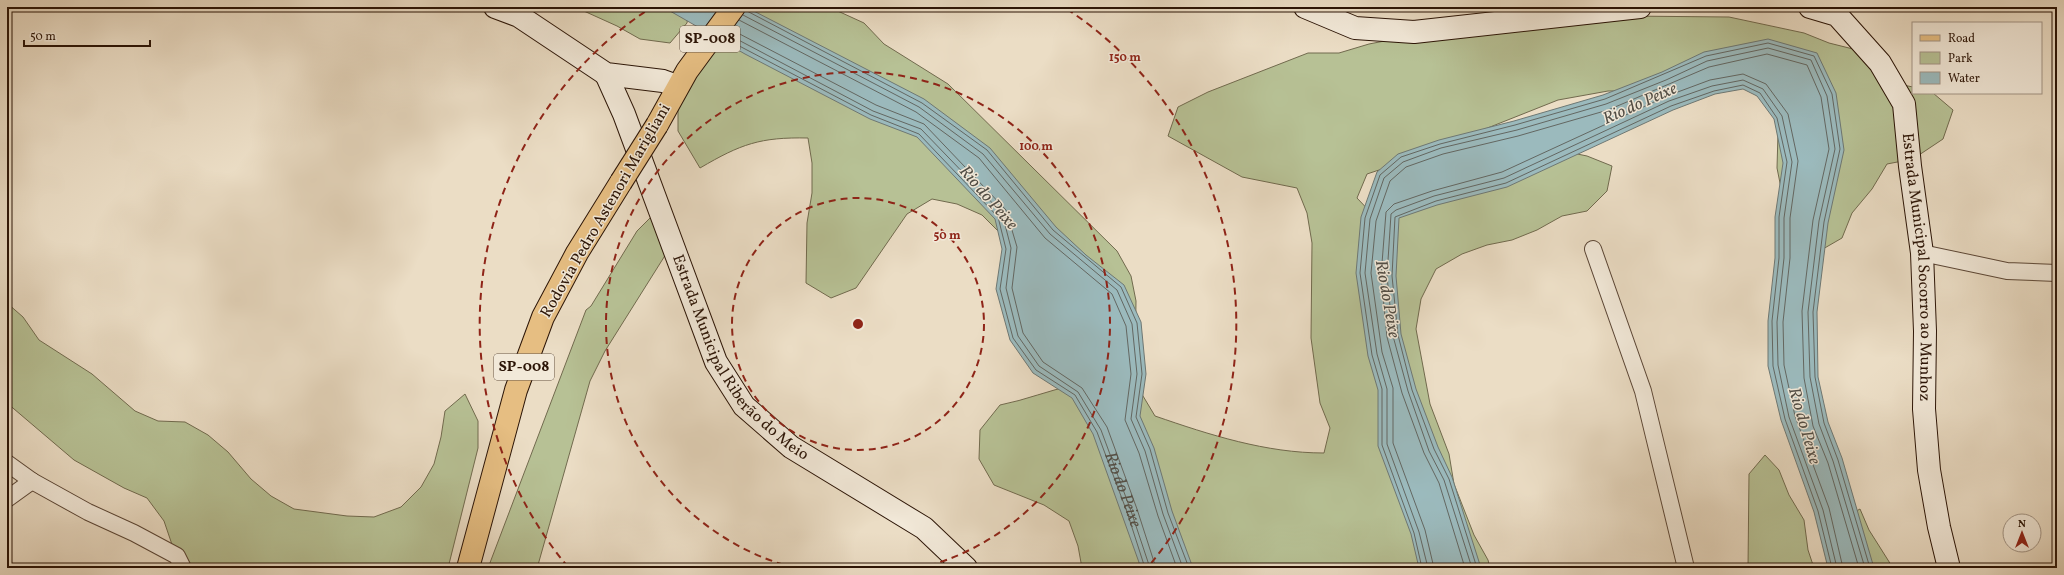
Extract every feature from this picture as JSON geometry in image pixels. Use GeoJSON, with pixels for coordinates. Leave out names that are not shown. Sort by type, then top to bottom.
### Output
{"type":"FeatureCollection","features":[{"type":"Feature","properties":{"kind":"main road","name":"Rodovia Pedro Astenori Marigliani"},"geometry":{"type":"LineString","coordinates":[[468,568],[516,390],[543,317],[577,253],[657,125],[682,79],[734,7]]}},
{"type":"Feature","properties":{"kind":"street"},"geometry":{"type":"LineString","coordinates":[[495,7],[519,16],[606,74],[663,81],[682,79]]}},
{"type":"Feature","properties":{"kind":"street"},"geometry":{"type":"LineString","coordinates":[[1305,7],[1355,28],[1414,32],[1640,7]]}},
{"type":"Feature","properties":{"kind":"street","name":"Estrada Municipal Socorro ao Munhoz"},"geometry":{"type":"LineString","coordinates":[[1810,7],[1837,15],[1880,63],[1904,104],[1910,166],[1922,253],[1925,331],[1924,416],[1929,470],[1939,527],[1949,568]]}},
{"type":"Feature","properties":{"kind":"street","name":"Estrada Municipal Riberão do Meio"},"geometry":{"type":"LineString","coordinates":[[606,74],[624,114],[716,362],[744,406],[791,447],[924,528],[966,568]]}},
{"type":"Feature","properties":{"kind":"street"},"geometry":{"type":"LineString","coordinates":[[1593,249],[1643,391],[1686,568]]}},
{"type":"Feature","properties":{"kind":"street"},"geometry":{"type":"LineString","coordinates":[[1922,253],[2007,271],[2057,274]]}},
{"type":"Feature","properties":{"kind":"street"},"geometry":{"type":"LineString","coordinates":[[7,463],[32,481],[88,512],[134,533],[178,556],[183,568]]}},
{"type":"Feature","properties":{"kind":"street"},"geometry":{"type":"LineString","coordinates":[[7,499],[32,481]]}},
{"type":"Feature","properties":{"kind":"green space"},"geometry":{"type":"Polygon","coordinates":[[[575,7],[689,7],[687,23],[670,43],[640,39],[617,26],[575,7]]]}},
{"type":"Feature","properties":{"kind":"green space"},"geometry":{"type":"Polygon","coordinates":[[[768,7],[829,7],[864,23],[884,44],[948,84],[1117,251],[1131,276],[1136,301],[1135,366],[1140,391],[1155,416],[1238,442],[1281,450],[1302,452],[1324,453],[1330,428],[1320,403],[1311,338],[1312,243],[1307,213],[1297,188],[1242,177],[1168,136],[1178,107],[1208,92],[1308,53],[1339,53],[1369,44],[1519,15],[1729,17],[1804,33],[1829,43],[1853,49],[1898,84],[1912,87],[1912,94],[1934,94],[1953,110],[1943,139],[1913,159],[1887,164],[1872,189],[1852,213],[1842,238],[1816,253],[1792,243],[1777,168],[1778,133],[1768,83],[1638,91],[1608,91],[1558,100],[1397,164],[1367,174],[1357,198],[1377,219],[1563,151],[1587,156],[1612,166],[1607,191],[1587,211],[1562,216],[1537,230],[1512,240],[1487,245],[1462,254],[1436,269],[1421,299],[1416,329],[1430,404],[1449,454],[1454,484],[1474,535],[1488,560],[1490,568],[1082,568],[1078,546],[1069,521],[1044,505],[994,485],[979,459],[980,430],[1000,405],[1075,385],[1002,235],[982,215],[957,204],[932,199],[907,214],[856,288],[831,298],[806,283],[807,223],[812,193],[812,163],[808,138],[777,139],[751,144],[727,153],[700,168],[678,131],[678,97],[693,72],[754,12],[768,7]]]}},
{"type":"Feature","properties":{"kind":"green space"},"geometry":{"type":"Polygon","coordinates":[[[657,211],[671,246],[605,351],[590,381],[538,565],[534,565],[533,568],[488,568],[586,310],[591,306],[637,231],[657,211]]]}},
{"type":"Feature","properties":{"kind":"green space"},"geometry":{"type":"Polygon","coordinates":[[[7,303],[23,317],[39,340],[92,374],[135,411],[158,421],[185,422],[208,435],[228,452],[251,479],[271,496],[294,509],[347,516],[374,517],[401,507],[421,487],[434,464],[441,437],[445,411],[465,394],[478,421],[478,448],[448,568],[180,568],[164,521],[147,498],[124,488],[74,460],[7,403],[7,303]]]}},
{"type":"Feature","properties":{"kind":"green space"},"geometry":{"type":"Polygon","coordinates":[[[1765,455],[1779,470],[1789,495],[1804,520],[1808,550],[1814,568],[1748,568],[1749,474],[1765,455]]]}},
{"type":"Feature","properties":{"kind":"green space"},"geometry":{"type":"Polygon","coordinates":[[[1860,509],[1869,530],[1893,568],[1842,568],[1849,515],[1860,509]]]}},
{"type":"Feature","properties":{"kind":"green space"},"geometry":{"type":"Polygon","coordinates":[[[90,564],[117,564],[128,568],[70,568],[90,564]]]}},
{"type":"Feature","properties":{"kind":"water","name":"Rio do Peixe"},"geometry":{"type":"Polygon","coordinates":[[[663,7],[746,7],[924,99],[990,148],[1056,227],[1086,255],[1124,285],[1141,322],[1146,374],[1140,416],[1154,448],[1172,511],[1193,568],[1141,568],[1093,434],[1072,398],[1033,373],[1010,340],[996,289],[1002,249],[995,219],[917,137],[870,119],[745,54],[663,7]]]}},
{"type":"Feature","properties":{"kind":"water","name":"Rio do Peixe"},"geometry":{"type":"Polygon","coordinates":[[[1768,39],[1817,53],[1836,93],[1844,150],[1828,223],[1817,312],[1818,377],[1828,422],[1842,458],[1874,568],[1828,568],[1814,512],[1781,420],[1768,366],[1768,321],[1775,258],[1775,217],[1783,163],[1774,119],[1757,96],[1743,89],[1715,94],[1673,110],[1507,187],[1437,205],[1399,218],[1396,276],[1401,334],[1416,389],[1438,447],[1452,477],[1481,568],[1419,568],[1411,534],[1378,446],[1378,390],[1368,356],[1356,273],[1361,217],[1377,172],[1398,154],[1439,140],[1514,121],[1603,95],[1662,72],[1704,52],[1768,39]]]}}]}
